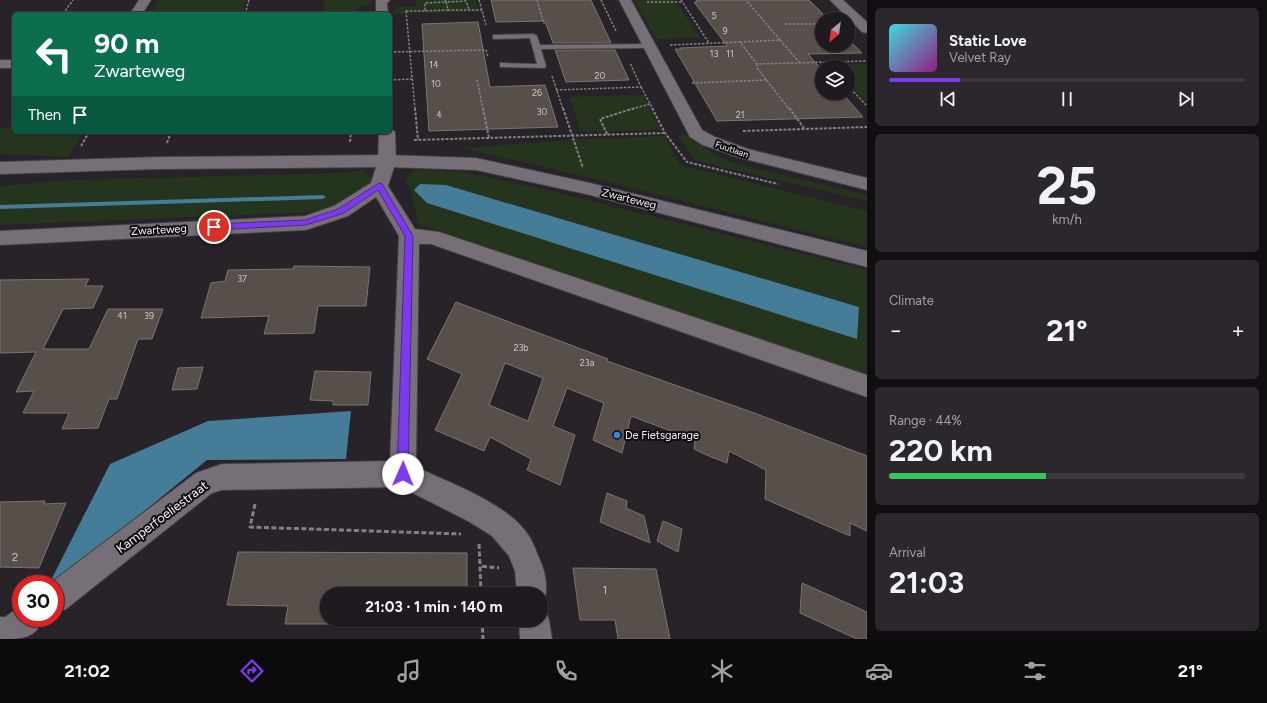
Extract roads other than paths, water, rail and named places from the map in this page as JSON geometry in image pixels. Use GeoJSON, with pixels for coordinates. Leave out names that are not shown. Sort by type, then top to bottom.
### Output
{"type":"FeatureCollection","features":[{"type":"Feature","properties":{"kind":"street"},"geometry":{"type":"LineString","coordinates":[[137,12],[145,0]]}},
{"type":"Feature","properties":{"kind":"street"},"geometry":{"type":"LineString","coordinates":[[382,12],[381,2],[384,0]]}},
{"type":"Feature","properties":{"kind":"street"},"geometry":{"type":"LineString","coordinates":[[836,0],[867,30]]}},
{"type":"Feature","properties":{"kind":"street","name":"Fuutlaan"},"geometry":{"type":"LineString","coordinates":[[626,1],[648,46],[696,133],[709,141],[743,153],[867,184]]}},
{"type":"Feature","properties":{"kind":"street"},"geometry":{"type":"LineString","coordinates":[[0,64],[12,64]]}},
{"type":"Feature","properties":{"kind":"street"},"geometry":{"type":"LineString","coordinates":[[387,136],[387,161],[379,186],[409,236],[403,474],[478,512],[502,526],[519,546],[531,582]]}},
{"type":"Feature","properties":{"kind":"street","name":"Zwarteweg"},"geometry":{"type":"LineString","coordinates":[[0,168],[158,163],[387,161],[476,164],[590,189],[867,259]]}},
{"type":"Feature","properties":{"kind":"street","name":"Zwarteweg"},"geometry":{"type":"LineString","coordinates":[[0,238],[306,223],[341,211],[379,186]]}},
{"type":"Feature","properties":{"kind":"street"},"geometry":{"type":"LineString","coordinates":[[409,236],[432,237],[867,386]]}},
{"type":"Feature","properties":{"kind":"street","name":"Kamperfoeliestraat"},"geometry":{"type":"LineString","coordinates":[[64,591],[205,482],[222,477],[403,474]]}},
{"type":"Feature","properties":{"kind":"street"},"geometry":{"type":"LineString","coordinates":[[535,627],[536,639]]}},
{"type":"Feature","properties":{"kind":"lane"},"geometry":{"type":"LineString","coordinates":[[496,37],[533,36],[542,66],[503,65]]}},
{"type":"Feature","properties":{"kind":"lane"},"geometry":{"type":"LineString","coordinates":[[537,47],[648,46]]}},
{"type":"Feature","properties":{"kind":"water"},"geometry":{"type":"Polygon","coordinates":[[[420,184],[446,185],[859,307],[857,339],[427,203],[414,190],[420,184]]]}},
{"type":"Feature","properties":{"kind":"water"},"geometry":{"type":"Polygon","coordinates":[[[351,411],[346,459],[207,460],[64,577],[64,575],[54,575],[110,464],[208,421],[351,411]]]}},
{"type":"Feature","properties":{"kind":"waterway"},"geometry":{"type":"LineString","coordinates":[[0,207],[323,197]]}},
{"type":"Feature","properties":{"kind":"place","name":"De Fietsgarage"},"geometry":{"type":"Point","coordinates":[617,435]}}]}
